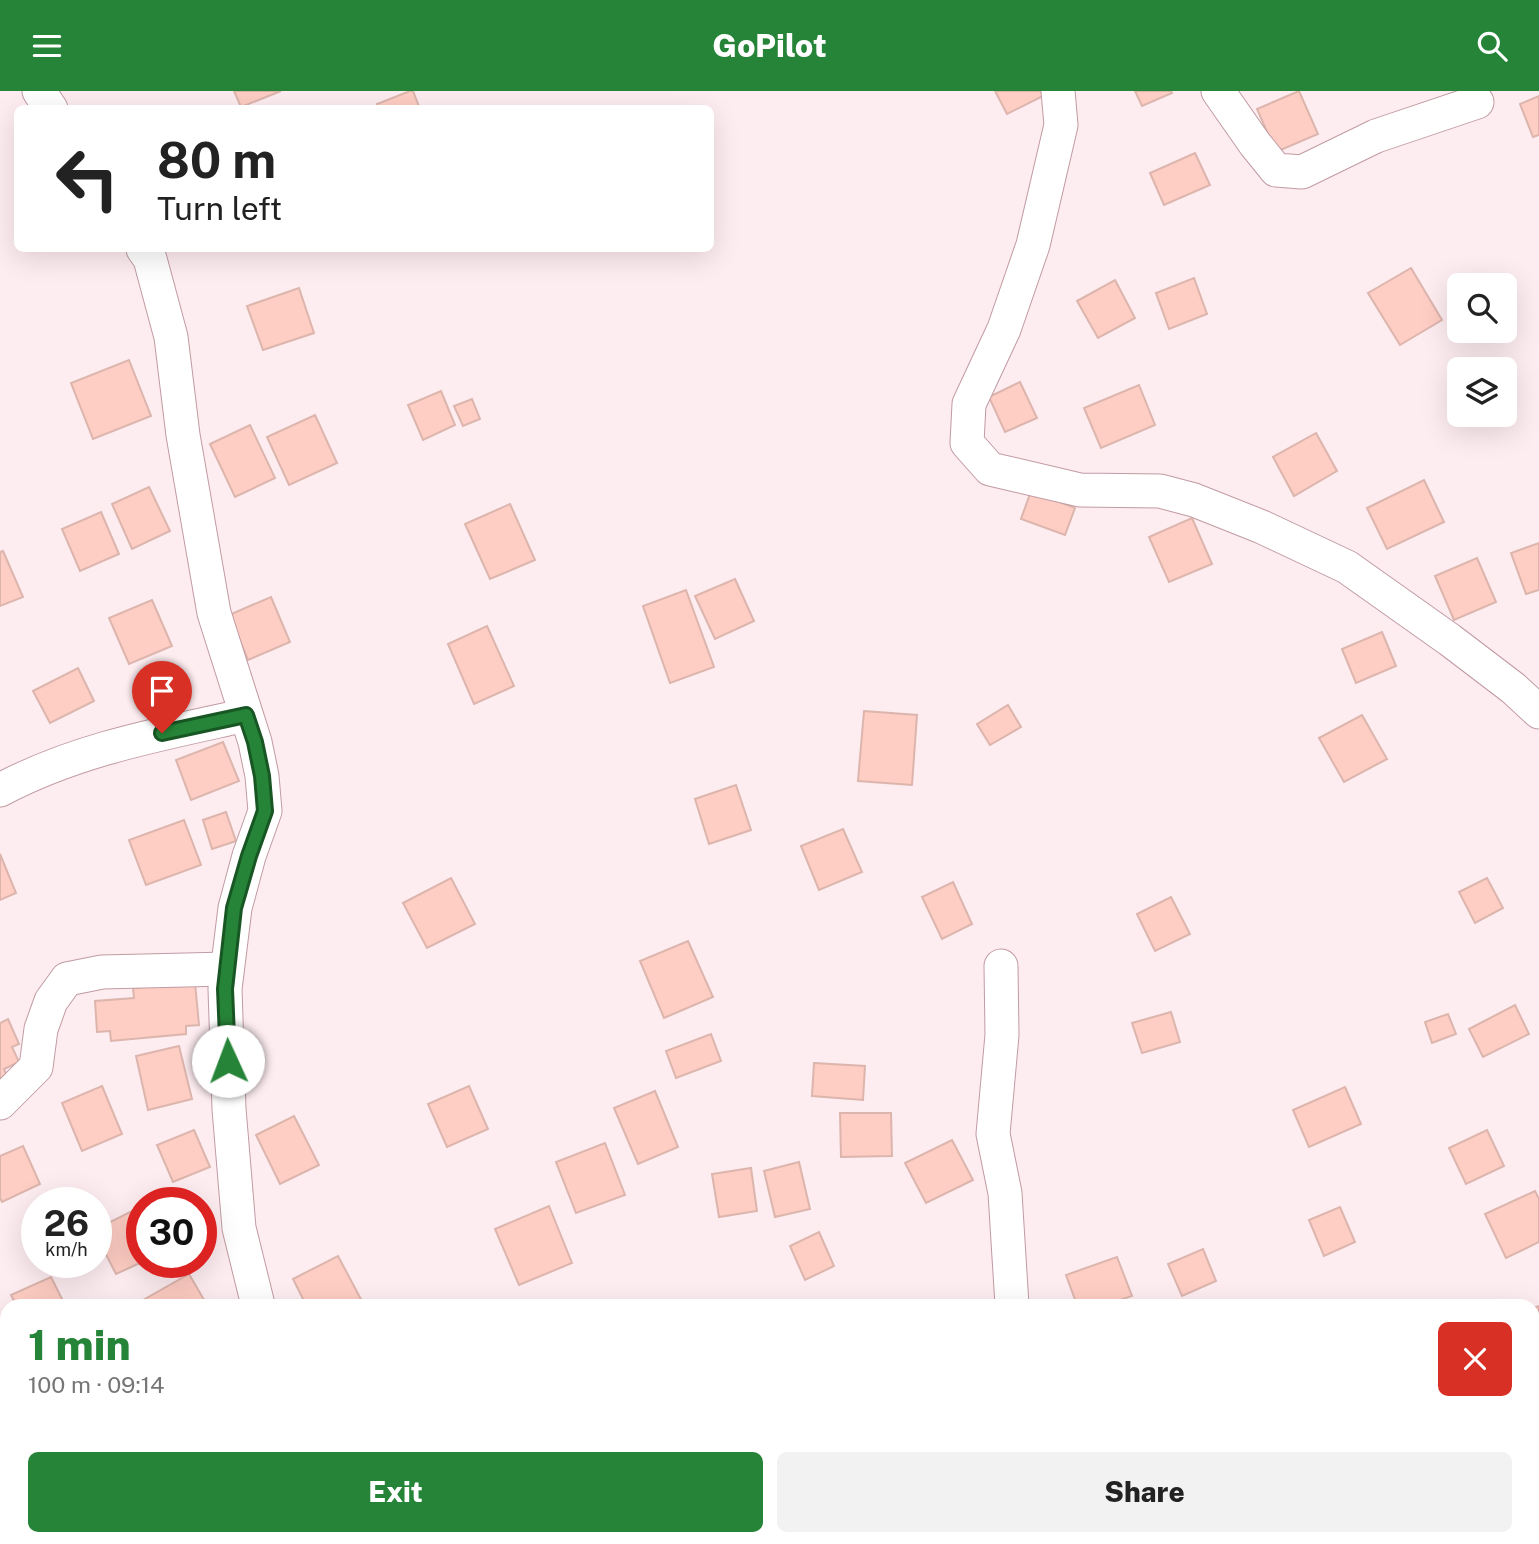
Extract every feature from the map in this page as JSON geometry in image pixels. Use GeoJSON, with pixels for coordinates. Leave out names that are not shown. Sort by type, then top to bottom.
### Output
{"type":"FeatureCollection","features":[{"type":"Feature","properties":{"kind":"street"},"geometry":{"type":"LineString","coordinates":[[1058,91],[1061,125],[1033,245],[1004,329],[969,404],[967,443],[989,469],[1080,490],[1160,491],[1194,500],[1262,527],[1347,567],[1450,640],[1513,688],[1539,712]]}},
{"type":"Feature","properties":{"kind":"street"},"geometry":{"type":"LineString","coordinates":[[1218,91],[1255,145],[1276,170],[1302,172],[1376,135],[1477,102]]}},
{"type":"Feature","properties":{"kind":"street"},"geometry":{"type":"LineString","coordinates":[[145,252],[150,259],[171,337],[183,435],[214,614],[255,742],[262,776],[265,811],[234,908],[225,989],[229,1109],[239,1228],[257,1299]]}},
{"type":"Feature","properties":{"kind":"street"},"geometry":{"type":"LineString","coordinates":[[0,790],[80,755],[162,733],[246,715]]}},
{"type":"Feature","properties":{"kind":"street"},"geometry":{"type":"LineString","coordinates":[[1001,966],[1002,1035],[993,1134],[1005,1193],[1012,1299]]}},
{"type":"Feature","properties":{"kind":"street"},"geometry":{"type":"LineString","coordinates":[[0,1103],[36,1067],[41,1029],[51,1001],[67,979],[102,972],[227,969]]}},
{"type":"Feature","properties":{"kind":"building"},"geometry":{"type":"Polygon","coordinates":[[[234,91],[281,91],[246,105],[240,105],[234,91]]]}},
{"type":"Feature","properties":{"kind":"building"},"geometry":{"type":"Polygon","coordinates":[[[413,91],[418,105],[377,105],[413,91]]]}},
{"type":"Feature","properties":{"kind":"building"},"geometry":{"type":"Polygon","coordinates":[[[995,91],[1041,91],[1043,96],[1007,114],[995,91]]]}},
{"type":"Feature","properties":{"kind":"building"},"geometry":{"type":"Polygon","coordinates":[[[1135,91],[1171,91],[1172,93],[1142,106],[1135,91]]]}},
{"type":"Feature","properties":{"kind":"building"},"geometry":{"type":"Polygon","coordinates":[[[1299,91],[1318,134],[1276,152],[1257,109],[1299,91]]]}},
{"type":"Feature","properties":{"kind":"building"},"geometry":{"type":"Polygon","coordinates":[[[1539,96],[1539,135],[1533,137],[1520,104],[1539,96]]]}},
{"type":"Feature","properties":{"kind":"building"},"geometry":{"type":"Polygon","coordinates":[[[1195,153],[1210,185],[1164,205],[1150,173],[1195,153]]]}},
{"type":"Feature","properties":{"kind":"building"},"geometry":{"type":"Polygon","coordinates":[[[1411,268],[1442,320],[1400,345],[1368,293],[1411,268]]]}},
{"type":"Feature","properties":{"kind":"building"},"geometry":{"type":"Polygon","coordinates":[[[1194,278],[1207,314],[1169,329],[1156,293],[1194,278]]]}},
{"type":"Feature","properties":{"kind":"building"},"geometry":{"type":"Polygon","coordinates":[[[1115,280],[1135,318],[1098,338],[1077,301],[1115,280]]]}},
{"type":"Feature","properties":{"kind":"building"},"geometry":{"type":"Polygon","coordinates":[[[299,288],[314,333],[263,350],[247,306],[299,288]]]}},
{"type":"Feature","properties":{"kind":"building"},"geometry":{"type":"Polygon","coordinates":[[[129,360],[151,416],[93,439],[71,383],[129,360]]]}},
{"type":"Feature","properties":{"kind":"building"},"geometry":{"type":"Polygon","coordinates":[[[1020,382],[1037,418],[1005,432],[989,397],[1020,382]]]}},
{"type":"Feature","properties":{"kind":"building"},"geometry":{"type":"Polygon","coordinates":[[[1139,385],[1155,425],[1101,448],[1084,408],[1139,385]]]}},
{"type":"Feature","properties":{"kind":"building"},"geometry":{"type":"Polygon","coordinates":[[[441,391],[455,425],[423,440],[408,405],[441,391]]]}},
{"type":"Feature","properties":{"kind":"building"},"geometry":{"type":"Polygon","coordinates":[[[472,399],[480,419],[463,426],[454,406],[472,399]]]}},
{"type":"Feature","properties":{"kind":"building"},"geometry":{"type":"Polygon","coordinates":[[[315,415],[337,463],[289,485],[267,437],[315,415]]]}},
{"type":"Feature","properties":{"kind":"building"},"geometry":{"type":"Polygon","coordinates":[[[250,425],[275,478],[235,497],[210,444],[250,425]]]}},
{"type":"Feature","properties":{"kind":"building"},"geometry":{"type":"Polygon","coordinates":[[[1316,433],[1337,471],[1294,496],[1273,457],[1316,433]]]}},
{"type":"Feature","properties":{"kind":"building"},"geometry":{"type":"Polygon","coordinates":[[[1424,480],[1444,522],[1387,549],[1367,508],[1424,480]]]}},
{"type":"Feature","properties":{"kind":"building"},"geometry":{"type":"Polygon","coordinates":[[[149,487],[170,531],[132,549],[112,504],[149,487]]]}},
{"type":"Feature","properties":{"kind":"building"},"geometry":{"type":"Polygon","coordinates":[[[1031,491],[1075,508],[1065,535],[1021,519],[1031,491]]]}},
{"type":"Feature","properties":{"kind":"building"},"geometry":{"type":"Polygon","coordinates":[[[510,504],[535,560],[490,579],[465,524],[510,504]]]}},
{"type":"Feature","properties":{"kind":"building"},"geometry":{"type":"Polygon","coordinates":[[[101,512],[119,554],[80,571],[62,529],[101,512]]]}},
{"type":"Feature","properties":{"kind":"building"},"geometry":{"type":"Polygon","coordinates":[[[1192,518],[1212,564],[1169,582],[1149,537],[1192,518]]]}},
{"type":"Feature","properties":{"kind":"building"},"geometry":{"type":"Polygon","coordinates":[[[1539,543],[1539,590],[1526,594],[1511,553],[1539,543]]]}},
{"type":"Feature","properties":{"kind":"building"},"geometry":{"type":"Polygon","coordinates":[[[3,551],[23,597],[0,606],[0,552],[3,551]]]}},
{"type":"Feature","properties":{"kind":"building"},"geometry":{"type":"Polygon","coordinates":[[[1477,558],[1496,602],[1454,620],[1435,576],[1477,558]]]}},
{"type":"Feature","properties":{"kind":"building"},"geometry":{"type":"Polygon","coordinates":[[[735,579],[754,621],[715,639],[695,596],[735,579]]]}},
{"type":"Feature","properties":{"kind":"building"},"geometry":{"type":"Polygon","coordinates":[[[686,590],[714,667],[670,683],[643,606],[686,590]]]}},
{"type":"Feature","properties":{"kind":"building"},"geometry":{"type":"Polygon","coordinates":[[[271,597],[290,642],[248,660],[229,615],[271,597]]]}},
{"type":"Feature","properties":{"kind":"building"},"geometry":{"type":"Polygon","coordinates":[[[152,600],[172,646],[129,664],[109,618],[152,600]]]}},
{"type":"Feature","properties":{"kind":"building"},"geometry":{"type":"Polygon","coordinates":[[[487,626],[514,686],[474,704],[448,644],[487,626]]]}},
{"type":"Feature","properties":{"kind":"building"},"geometry":{"type":"Polygon","coordinates":[[[1382,632],[1396,666],[1356,683],[1342,649],[1382,632]]]}},
{"type":"Feature","properties":{"kind":"building"},"geometry":{"type":"Polygon","coordinates":[[[78,668],[94,701],[50,723],[33,691],[78,668]]]}},
{"type":"Feature","properties":{"kind":"building"},"geometry":{"type":"Polygon","coordinates":[[[1008,705],[1021,727],[990,745],[977,724],[1008,705]]]}},
{"type":"Feature","properties":{"kind":"building"},"geometry":{"type":"Polygon","coordinates":[[[864,711],[917,715],[912,785],[858,781],[864,711]]]}},
{"type":"Feature","properties":{"kind":"building"},"geometry":{"type":"Polygon","coordinates":[[[1362,715],[1387,759],[1344,782],[1319,738],[1362,715]]]}},
{"type":"Feature","properties":{"kind":"building"},"geometry":{"type":"Polygon","coordinates":[[[223,742],[239,781],[191,800],[176,760],[223,742]]]}},
{"type":"Feature","properties":{"kind":"building"},"geometry":{"type":"Polygon","coordinates":[[[736,785],[751,830],[709,844],[695,799],[736,785]]]}},
{"type":"Feature","properties":{"kind":"building"},"geometry":{"type":"Polygon","coordinates":[[[226,812],[236,841],[212,849],[203,820],[226,812]]]}},
{"type":"Feature","properties":{"kind":"building"},"geometry":{"type":"Polygon","coordinates":[[[184,820],[201,865],[146,885],[129,840],[184,820]]]}},
{"type":"Feature","properties":{"kind":"building"},"geometry":{"type":"Polygon","coordinates":[[[843,829],[862,872],[819,890],[801,846],[843,829]]]}},
{"type":"Feature","properties":{"kind":"building"},"geometry":{"type":"Polygon","coordinates":[[[0,854],[16,893],[0,900],[0,854]]]}},
{"type":"Feature","properties":{"kind":"building"},"geometry":{"type":"Polygon","coordinates":[[[451,878],[475,924],[427,948],[403,903],[451,878]]]}},
{"type":"Feature","properties":{"kind":"building"},"geometry":{"type":"Polygon","coordinates":[[[1487,878],[1503,908],[1475,923],[1459,892],[1487,878]]]}},
{"type":"Feature","properties":{"kind":"building"},"geometry":{"type":"Polygon","coordinates":[[[953,882],[972,924],[942,939],[922,897],[953,882]]]}},
{"type":"Feature","properties":{"kind":"building"},"geometry":{"type":"Polygon","coordinates":[[[1171,897],[1190,934],[1155,951],[1137,914],[1171,897]]]}},
{"type":"Feature","properties":{"kind":"building"},"geometry":{"type":"Polygon","coordinates":[[[688,941],[713,997],[664,1018],[640,961],[688,941]]]}},
{"type":"Feature","properties":{"kind":"building"},"geometry":{"type":"Polygon","coordinates":[[[195,983],[199,1025],[186,1026],[186,1034],[111,1041],[110,1031],[97,1032],[95,1001],[134,998],[133,988],[195,983]]]}},
{"type":"Feature","properties":{"kind":"building"},"geometry":{"type":"Polygon","coordinates":[[[1515,1005],[1529,1034],[1483,1057],[1469,1029],[1515,1005]]]}},
{"type":"Feature","properties":{"kind":"building"},"geometry":{"type":"Polygon","coordinates":[[[1171,1012],[1180,1042],[1142,1053],[1132,1023],[1171,1012]]]}},
{"type":"Feature","properties":{"kind":"building"},"geometry":{"type":"Polygon","coordinates":[[[1448,1014],[1456,1034],[1432,1043],[1425,1022],[1448,1014]]]}},
{"type":"Feature","properties":{"kind":"building"},"geometry":{"type":"Polygon","coordinates":[[[8,1019],[19,1044],[12,1047],[19,1062],[4,1069],[9,1081],[0,1085],[0,1023],[8,1019]]]}},
{"type":"Feature","properties":{"kind":"building"},"geometry":{"type":"Polygon","coordinates":[[[711,1034],[721,1061],[676,1078],[666,1051],[711,1034]]]}},
{"type":"Feature","properties":{"kind":"building"},"geometry":{"type":"Polygon","coordinates":[[[179,1046],[192,1099],[148,1110],[136,1056],[179,1046]]]}},
{"type":"Feature","properties":{"kind":"building"},"geometry":{"type":"Polygon","coordinates":[[[814,1063],[865,1066],[863,1100],[812,1096],[814,1063]]]}},
{"type":"Feature","properties":{"kind":"building"},"geometry":{"type":"Polygon","coordinates":[[[102,1086],[122,1134],[82,1151],[62,1103],[102,1086]]]}},
{"type":"Feature","properties":{"kind":"building"},"geometry":{"type":"Polygon","coordinates":[[[469,1086],[488,1129],[447,1147],[428,1104],[469,1086]]]}},
{"type":"Feature","properties":{"kind":"building"},"geometry":{"type":"Polygon","coordinates":[[[1345,1087],[1361,1124],[1309,1147],[1293,1110],[1345,1087]]]}},
{"type":"Feature","properties":{"kind":"building"},"geometry":{"type":"Polygon","coordinates":[[[655,1091],[678,1147],[638,1164],[614,1108],[655,1091]]]}},
{"type":"Feature","properties":{"kind":"building"},"geometry":{"type":"Polygon","coordinates":[[[840,1113],[891,1113],[892,1156],[841,1157],[840,1113]]]}},
{"type":"Feature","properties":{"kind":"building"},"geometry":{"type":"Polygon","coordinates":[[[294,1116],[319,1165],[280,1184],[256,1135],[294,1116]]]}},
{"type":"Feature","properties":{"kind":"building"},"geometry":{"type":"Polygon","coordinates":[[[194,1130],[210,1167],[173,1182],[157,1145],[194,1130]]]}},
{"type":"Feature","properties":{"kind":"building"},"geometry":{"type":"Polygon","coordinates":[[[1487,1130],[1504,1166],[1466,1184],[1449,1148],[1487,1130]]]}},
{"type":"Feature","properties":{"kind":"building"},"geometry":{"type":"Polygon","coordinates":[[[952,1140],[973,1180],[926,1203],[905,1163],[952,1140]]]}},
{"type":"Feature","properties":{"kind":"building"},"geometry":{"type":"Polygon","coordinates":[[[605,1143],[625,1195],[576,1213],[556,1162],[605,1143]]]}},
{"type":"Feature","properties":{"kind":"building"},"geometry":{"type":"Polygon","coordinates":[[[23,1146],[40,1184],[21,1187],[21,1193],[2,1202],[0,1156],[23,1146]]]}},
{"type":"Feature","properties":{"kind":"building"},"geometry":{"type":"Polygon","coordinates":[[[799,1162],[810,1209],[775,1217],[764,1171],[799,1162]]]}},
{"type":"Feature","properties":{"kind":"building"},"geometry":{"type":"Polygon","coordinates":[[[751,1168],[757,1211],[719,1217],[712,1174],[751,1168]]]}},
{"type":"Feature","properties":{"kind":"building"},"geometry":{"type":"Polygon","coordinates":[[[1535,1191],[1539,1199],[1539,1242],[1506,1258],[1485,1214],[1535,1191]]]}},
{"type":"Feature","properties":{"kind":"building"},"geometry":{"type":"Polygon","coordinates":[[[549,1206],[572,1263],[519,1285],[495,1229],[549,1206]]]}},
{"type":"Feature","properties":{"kind":"building"},"geometry":{"type":"Polygon","coordinates":[[[1340,1207],[1355,1242],[1324,1256],[1309,1220],[1340,1207]]]}},
{"type":"Feature","properties":{"kind":"building"},"geometry":{"type":"Polygon","coordinates":[[[126,1214],[126,1269],[116,1274],[112,1266],[112,1221],[126,1214]]]}},
{"type":"Feature","properties":{"kind":"building"},"geometry":{"type":"Polygon","coordinates":[[[819,1232],[834,1266],[805,1280],[790,1246],[819,1232]]]}},
{"type":"Feature","properties":{"kind":"building"},"geometry":{"type":"Polygon","coordinates":[[[1203,1249],[1216,1281],[1182,1296],[1168,1264],[1203,1249]]]}},
{"type":"Feature","properties":{"kind":"building"},"geometry":{"type":"Polygon","coordinates":[[[338,1256],[361,1299],[303,1299],[293,1279],[338,1256]]]}},
{"type":"Feature","properties":{"kind":"building"},"geometry":{"type":"Polygon","coordinates":[[[1117,1257],[1132,1296],[1123,1299],[1075,1299],[1066,1275],[1117,1257]]]}},
{"type":"Feature","properties":{"kind":"building"},"geometry":{"type":"Polygon","coordinates":[[[52,1278],[62,1299],[13,1299],[11,1295],[52,1278]]]}},
{"type":"Feature","properties":{"kind":"building"},"geometry":{"type":"Polygon","coordinates":[[[182,1278],[191,1278],[204,1299],[145,1299],[182,1278]]]}},
{"type":"Feature","properties":{"kind":"route"},"geometry":{"type":"LineString","coordinates":[[162,733],[246,715],[262,776],[265,811],[234,908],[225,989],[228,1061]]}}]}
